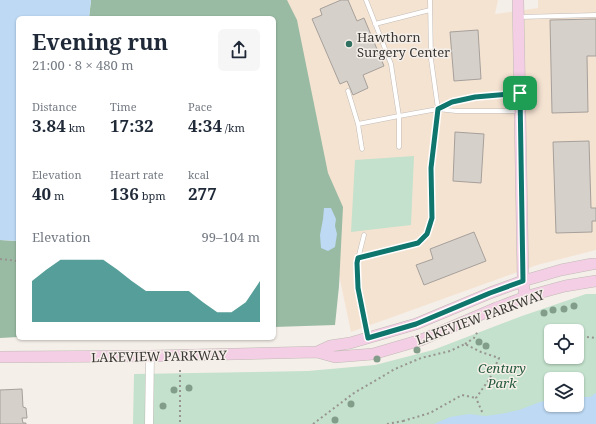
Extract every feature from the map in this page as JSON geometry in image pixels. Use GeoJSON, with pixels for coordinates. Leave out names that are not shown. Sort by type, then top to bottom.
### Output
{"type":"FeatureCollection","features":[{"type":"Feature","properties":{"kind":"street"},"geometry":{"type":"LineString","coordinates":[[518,0],[523,281],[525,298]]}},
{"type":"Feature","properties":{"kind":"street","name":"LAKEVIEW PARKWAY"},"geometry":{"type":"LineString","coordinates":[[317,352],[330,346],[350,343],[416,324],[523,281],[562,270],[596,264]]}},
{"type":"Feature","properties":{"kind":"street","name":"LAKEVIEW PARKWAY"},"geometry":{"type":"LineString","coordinates":[[0,357],[150,356],[317,352],[334,357],[373,354],[421,340],[496,308],[525,298],[565,286],[596,281]]}},
{"type":"Feature","properties":{"kind":"street"},"geometry":{"type":"LineString","coordinates":[[149,424],[150,356]]}},
{"type":"Feature","properties":{"kind":"lane"},"geometry":{"type":"LineString","coordinates":[[366,0],[391,64],[399,116],[399,147]]}},
{"type":"Feature","properties":{"kind":"lane"},"geometry":{"type":"LineString","coordinates":[[358,258],[418,243],[427,234],[432,218],[431,168],[438,109],[431,59],[430,0]]}},
{"type":"Feature","properties":{"kind":"lane"},"geometry":{"type":"LineString","coordinates":[[375,24],[430,10]]}},
{"type":"Feature","properties":{"kind":"lane"},"geometry":{"type":"LineString","coordinates":[[518,17],[596,15]]}},
{"type":"Feature","properties":{"kind":"lane"},"geometry":{"type":"LineString","coordinates":[[348,91],[358,124],[362,149]]}},
{"type":"Feature","properties":{"kind":"lane"},"geometry":{"type":"LineString","coordinates":[[358,124],[438,109],[452,102],[475,97],[520,93]]}},
{"type":"Feature","properties":{"kind":"lane"},"geometry":{"type":"LineString","coordinates":[[438,109],[456,111],[520,111]]}},
{"type":"Feature","properties":{"kind":"lane"},"geometry":{"type":"LineString","coordinates":[[364,235],[357,263],[358,288],[368,338]]}},
{"type":"Feature","properties":{"kind":"path"},"geometry":{"type":"LineString","coordinates":[[0,259],[16,261]]}},
{"type":"Feature","properties":{"kind":"path"},"geometry":{"type":"LineString","coordinates":[[313,424],[354,393],[395,369],[421,358],[450,352],[474,338],[478,330]]}},
{"type":"Feature","properties":{"kind":"path"},"geometry":{"type":"LineString","coordinates":[[584,337],[596,338]]}},
{"type":"Feature","properties":{"kind":"path"},"geometry":{"type":"LineString","coordinates":[[465,344],[481,352],[499,358],[490,378],[476,398]]}},
{"type":"Feature","properties":{"kind":"path"},"geometry":{"type":"LineString","coordinates":[[180,370],[180,424]]}},
{"type":"Feature","properties":{"kind":"path"},"geometry":{"type":"LineString","coordinates":[[387,424],[403,423],[430,413],[462,395],[476,398]]}},
{"type":"Feature","properties":{"kind":"path"},"geometry":{"type":"LineString","coordinates":[[476,398],[483,414]]}},
{"type":"Feature","properties":{"kind":"shaded area"},"geometry":{"type":"Polygon","coordinates":[[[281,0],[498,0],[495,14],[538,8],[538,0],[596,0],[596,250],[537,265],[351,332],[281,0]]]}},
{"type":"Feature","properties":{"kind":"green space"},"geometry":{"type":"Polygon","coordinates":[[[91,0],[287,0],[297,20],[328,173],[343,207],[339,286],[335,325],[276,327],[276,16],[89,16],[91,0]]]}},
{"type":"Feature","properties":{"kind":"green space"},"geometry":{"type":"Polygon","coordinates":[[[414,156],[411,225],[351,232],[355,160],[414,156]]]}},
{"type":"Feature","properties":{"kind":"green space"},"geometry":{"type":"Polygon","coordinates":[[[0,240],[16,241],[16,337],[0,338],[0,240]]]}},
{"type":"Feature","properties":{"kind":"green space","name":"Century Park"},"geometry":{"type":"Polygon","coordinates":[[[586,294],[596,294],[596,424],[133,424],[134,374],[308,371],[375,365],[433,350],[522,316],[586,294]]]}},
{"type":"Feature","properties":{"kind":"water"},"geometry":{"type":"Polygon","coordinates":[[[0,0],[91,0],[89,16],[16,16],[16,241],[0,240],[0,0]]]}},
{"type":"Feature","properties":{"kind":"water"},"geometry":{"type":"Polygon","coordinates":[[[324,208],[331,208],[336,219],[335,226],[337,234],[335,247],[328,251],[321,248],[320,235],[324,208]]]}},
{"type":"Feature","properties":{"kind":"water"},"geometry":{"type":"Polygon","coordinates":[[[596,393],[596,424],[434,424],[450,417],[469,414],[485,416],[500,414],[519,410],[544,401],[544,412],[584,412],[584,397],[590,397],[596,393]]]}},
{"type":"Feature","properties":{"kind":"building","name":"Hawthorn Surgery Center"},"geometry":{"type":"Polygon","coordinates":[[[341,0],[348,0],[357,21],[364,18],[384,66],[363,75],[368,88],[353,95],[347,81],[340,84],[312,19],[322,15],[320,9],[341,0]]]}},
{"type":"Feature","properties":{"kind":"building"},"geometry":{"type":"Polygon","coordinates":[[[596,19],[596,56],[587,56],[588,112],[552,113],[550,20],[596,19]]]}},
{"type":"Feature","properties":{"kind":"building"},"geometry":{"type":"Polygon","coordinates":[[[478,30],[481,79],[454,81],[450,32],[478,30]]]}},
{"type":"Feature","properties":{"kind":"building"},"geometry":{"type":"Polygon","coordinates":[[[455,132],[484,134],[481,183],[453,181],[455,132]]]}},
{"type":"Feature","properties":{"kind":"building"},"geometry":{"type":"Polygon","coordinates":[[[589,141],[591,208],[596,208],[596,221],[592,221],[592,232],[556,233],[553,142],[589,141]]]}},
{"type":"Feature","properties":{"kind":"building"},"geometry":{"type":"Polygon","coordinates":[[[474,232],[486,261],[424,285],[416,265],[433,259],[430,249],[474,232]]]}},
{"type":"Feature","properties":{"kind":"building"},"geometry":{"type":"Polygon","coordinates":[[[22,389],[23,407],[26,408],[27,418],[22,418],[23,423],[26,424],[0,424],[0,390],[22,389]]]}},
{"type":"Feature","properties":{"kind":"place","name":"Hawthorn Surgery Center"},"geometry":{"type":"Point","coordinates":[349,44]}},
{"type":"Feature","properties":{"kind":"route"},"geometry":{"type":"LineString","coordinates":[[520,93],[523,281],[416,324],[368,338],[358,288],[358,258],[418,243],[427,234],[432,218],[431,168],[438,109],[452,102],[475,97],[520,93]]}}]}
